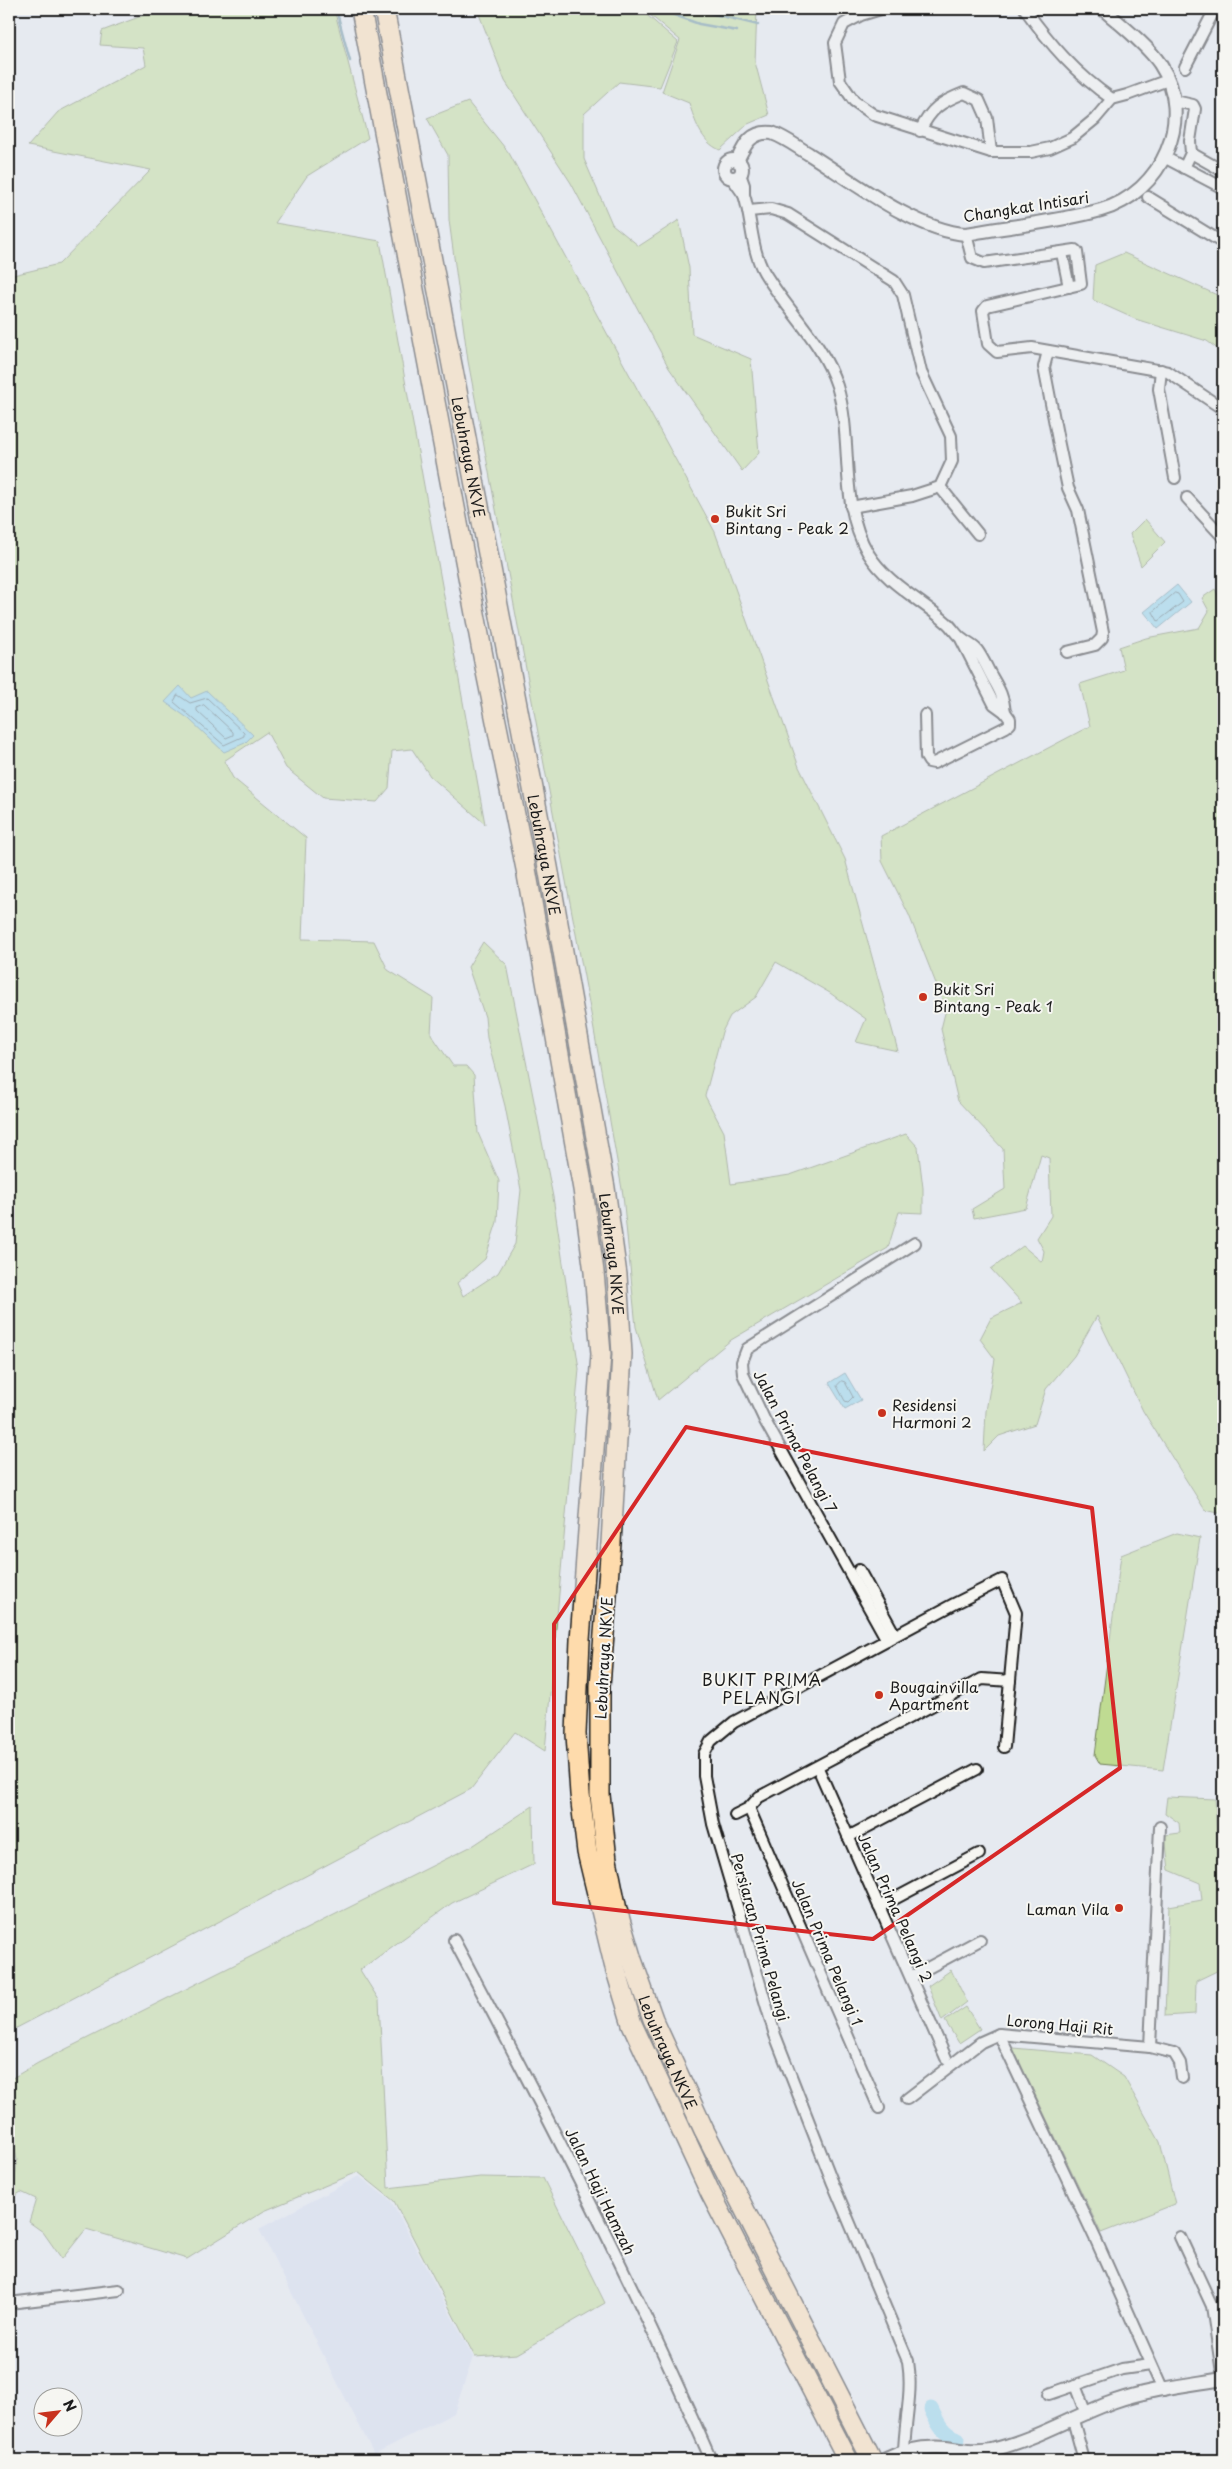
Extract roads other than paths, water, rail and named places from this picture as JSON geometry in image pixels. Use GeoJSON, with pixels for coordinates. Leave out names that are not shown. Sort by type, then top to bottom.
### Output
{"type":"FeatureCollection","features":[{"type":"Feature","properties":{"kind":"highway","name":"Lebuhraya NKVE"},"geometry":{"type":"LineString","coordinates":[[361,9],[486,672],[526,869],[581,1179],[595,1280],[601,1354],[580,1640],[576,1734],[586,1852],[614,1964],[632,2024],[711,2194],[848,2460]]}},
{"type":"Feature","properties":{"kind":"highway","name":"Lebuhraya NKVE"},"geometry":{"type":"LineString","coordinates":[[384,9],[548,867],[605,1188],[617,1274],[622,1354],[611,1543],[600,1686],[600,1795],[607,1860],[617,1910],[653,2019],[704,2130],[872,2460]]}},
{"type":"Feature","properties":{"kind":"street"},"geometry":{"type":"LineString","coordinates":[[881,9],[861,15],[844,24],[835,43],[840,81],[854,101],[874,116],[991,152],[1031,152],[1050,148],[1072,138],[1095,119],[1112,98]]}},
{"type":"Feature","properties":{"kind":"street"},"geometry":{"type":"LineString","coordinates":[[1025,9],[1050,43],[1087,82],[1112,98],[1127,96],[1168,80]]}},
{"type":"Feature","properties":{"kind":"street","name":"Changkat Intisari"},"geometry":{"type":"LineString","coordinates":[[736,171],[747,141],[763,132],[772,134],[932,227],[966,234],[1108,208],[1144,185],[1164,157],[1173,135],[1175,101],[1168,80],[1156,59],[1103,9]]}},
{"type":"Feature","properties":{"kind":"street"},"geometry":{"type":"LineString","coordinates":[[1185,67],[1215,9]]}},
{"type":"Feature","properties":{"kind":"street"},"geometry":{"type":"LineString","coordinates":[[920,131],[928,114],[945,101],[964,92],[979,100],[987,118],[991,152]]}},
{"type":"Feature","properties":{"kind":"street"},"geometry":{"type":"LineString","coordinates":[[1175,101],[1193,106],[1195,109],[1190,141],[1191,153],[1184,168]]}},
{"type":"Feature","properties":{"kind":"street"},"geometry":{"type":"LineString","coordinates":[[1191,153],[1223,171]]}},
{"type":"Feature","properties":{"kind":"street"},"geometry":{"type":"LineString","coordinates":[[1164,157],[1223,188]]}},
{"type":"Feature","properties":{"kind":"street"},"geometry":{"type":"LineString","coordinates":[[1205,179],[1213,165]]}},
{"type":"Feature","properties":{"kind":"street"},"geometry":{"type":"LineString","coordinates":[[736,171],[744,185],[744,195],[749,211],[755,246],[763,270],[782,301],[807,330],[821,352],[837,386],[846,429],[851,507],[859,535],[878,567],[892,581],[948,623],[961,639],[976,649],[1004,698],[1005,712],[1010,719],[1010,724],[934,763],[929,762],[926,757],[925,715]]}},
{"type":"Feature","properties":{"kind":"street"},"geometry":{"type":"LineString","coordinates":[[1148,197],[1223,242]]}},
{"type":"Feature","properties":{"kind":"street"},"geometry":{"type":"LineString","coordinates":[[749,211],[771,210],[788,214],[894,281],[903,295],[921,372],[952,436],[952,461],[940,487],[912,496],[851,507]]}},
{"type":"Feature","properties":{"kind":"street"},"geometry":{"type":"LineString","coordinates":[[966,234],[972,258],[984,263],[1076,250],[1083,283],[992,304],[983,311],[988,344],[997,352],[1032,348],[1161,370],[1179,378],[1223,409]]}},
{"type":"Feature","properties":{"kind":"street"},"geometry":{"type":"LineString","coordinates":[[1062,253],[1068,286]]}},
{"type":"Feature","properties":{"kind":"street"},"geometry":{"type":"LineString","coordinates":[[1065,268],[1079,266]]}},
{"type":"Feature","properties":{"kind":"street"},"geometry":{"type":"LineString","coordinates":[[1048,351],[1044,367],[1060,450],[1068,488],[1078,510],[1103,632],[1102,638],[1095,645],[1067,652]]}},
{"type":"Feature","properties":{"kind":"street"},"geometry":{"type":"LineString","coordinates":[[1161,370],[1159,389],[1175,478]]}},
{"type":"Feature","properties":{"kind":"street"},"geometry":{"type":"LineString","coordinates":[[940,487],[978,534]]}},
{"type":"Feature","properties":{"kind":"street"},"geometry":{"type":"LineString","coordinates":[[1187,498],[1223,537]]}},
{"type":"Feature","properties":{"kind":"street","name":"Jalan Prima Pelangi 7"},"geometry":{"type":"LineString","coordinates":[[891,1637],[765,1421],[743,1374],[742,1362],[747,1349],[915,1243]]}},
{"type":"Feature","properties":{"kind":"street"},"geometry":{"type":"LineString","coordinates":[[859,1570],[891,1637]]}},
{"type":"Feature","properties":{"kind":"street","name":"Persiaran Prima Pelangi"},"geometry":{"type":"LineString","coordinates":[[904,2451],[910,2410],[908,2362],[832,2181],[775,2035],[713,1824],[704,1776],[704,1754],[711,1741],[721,1731],[891,1637],[1002,1580],[1016,1613],[1010,1681]]}},
{"type":"Feature","properties":{"kind":"street"},"geometry":{"type":"LineString","coordinates":[[735,1815],[749,1808],[759,1798],[982,1679],[1010,1681],[1004,1748]]}},
{"type":"Feature","properties":{"kind":"street","name":"Jalan Prima Pelangi 2"},"geometry":{"type":"LineString","coordinates":[[818,1768],[946,2058]]}},
{"type":"Feature","properties":{"kind":"street"},"geometry":{"type":"LineString","coordinates":[[848,1837],[977,1768]]}},
{"type":"Feature","properties":{"kind":"street","name":"Jalan Prima Pelangi 1"},"geometry":{"type":"LineString","coordinates":[[749,1808],[879,2108]]}},
{"type":"Feature","properties":{"kind":"street"},"geometry":{"type":"LineString","coordinates":[[1150,2047],[1160,1827]]}},
{"type":"Feature","properties":{"kind":"street"},"geometry":{"type":"LineString","coordinates":[[879,1907],[979,1854]]}},
{"type":"Feature","properties":{"kind":"street","name":"Jalan Haji Hamzah"},"geometry":{"type":"LineString","coordinates":[[454,1940],[548,2116],[651,2325],[711,2460]]}},
{"type":"Feature","properties":{"kind":"street"},"geometry":{"type":"LineString","coordinates":[[911,1977],[980,1940]]}},
{"type":"Feature","properties":{"kind":"street"},"geometry":{"type":"LineString","coordinates":[[999,2034],[1092,2231],[1162,2390]]}},
{"type":"Feature","properties":{"kind":"street","name":"Lorong Haji Rit"},"geometry":{"type":"LineString","coordinates":[[907,2099],[981,2042],[999,2034],[1150,2047],[1174,2053],[1180,2063],[1182,2078]]}},
{"type":"Feature","properties":{"kind":"street"},"geometry":{"type":"LineString","coordinates":[[884,2460],[904,2451],[946,2448],[970,2452],[1016,2444],[1115,2402],[1162,2390],[1223,2379],[1212,2306],[1180,2237]]}},
{"type":"Feature","properties":{"kind":"street"},"geometry":{"type":"LineString","coordinates":[[9,2303],[118,2290]]}},
{"type":"Feature","properties":{"kind":"street"},"geometry":{"type":"LineString","coordinates":[[1049,2394],[1122,2369],[1151,2365]]}},
{"type":"Feature","properties":{"kind":"street"},"geometry":{"type":"LineString","coordinates":[[1075,2385],[1086,2414]]}},
{"type":"Feature","properties":{"kind":"street"},"geometry":{"type":"LineString","coordinates":[[1073,2420],[1084,2460]]}},
{"type":"Feature","properties":{"kind":"water"},"geometry":{"type":"Polygon","coordinates":[[[1177,585],[1191,602],[1158,629],[1144,612],[1177,585]]]}},
{"type":"Feature","properties":{"kind":"water"},"geometry":{"type":"Polygon","coordinates":[[[180,686],[191,698],[207,691],[253,735],[245,743],[224,752],[189,719],[165,702],[180,686]]]}},
{"type":"Feature","properties":{"kind":"water"},"geometry":{"type":"Polygon","coordinates":[[[845,1373],[861,1400],[845,1409],[829,1383],[845,1373]]]}},
{"type":"Feature","properties":{"kind":"waterway"},"geometry":{"type":"LineString","coordinates":[[336,9],[350,61]]}},
{"type":"Feature","properties":{"kind":"waterway"},"geometry":{"type":"LineString","coordinates":[[658,9],[699,24],[737,31]]}},
{"type":"Feature","properties":{"kind":"waterway"},"geometry":{"type":"LineString","coordinates":[[694,9],[758,25]]}},
{"type":"Feature","properties":{"kind":"waterway"},"geometry":{"type":"LineString","coordinates":[[931,2409],[944,2431],[958,2439],[951,2460]]}},
{"type":"Feature","properties":{"kind":"place","name":"Bukit Sri Bintang - Peak 2"},"geometry":{"type":"Point","coordinates":[715,519]}},
{"type":"Feature","properties":{"kind":"place","name":"Bukit Sri Bintang - Peak 1"},"geometry":{"type":"Point","coordinates":[923,997]}},
{"type":"Feature","properties":{"kind":"place","name":"Residensi Harmoni 2"},"geometry":{"type":"Point","coordinates":[882,1413]}},
{"type":"Feature","properties":{"kind":"place","name":"Bougainvilla Apartment"},"geometry":{"type":"Point","coordinates":[879,1695]}},
{"type":"Feature","properties":{"kind":"place","name":"Laman Vila"},"geometry":{"type":"Point","coordinates":[1119,1908]}},
{"type":"Feature","properties":{"kind":"district","name":"BUKIT PRIMA PELANGI"},"geometry":{"type":"Point","coordinates":[762,1688]}}]}
